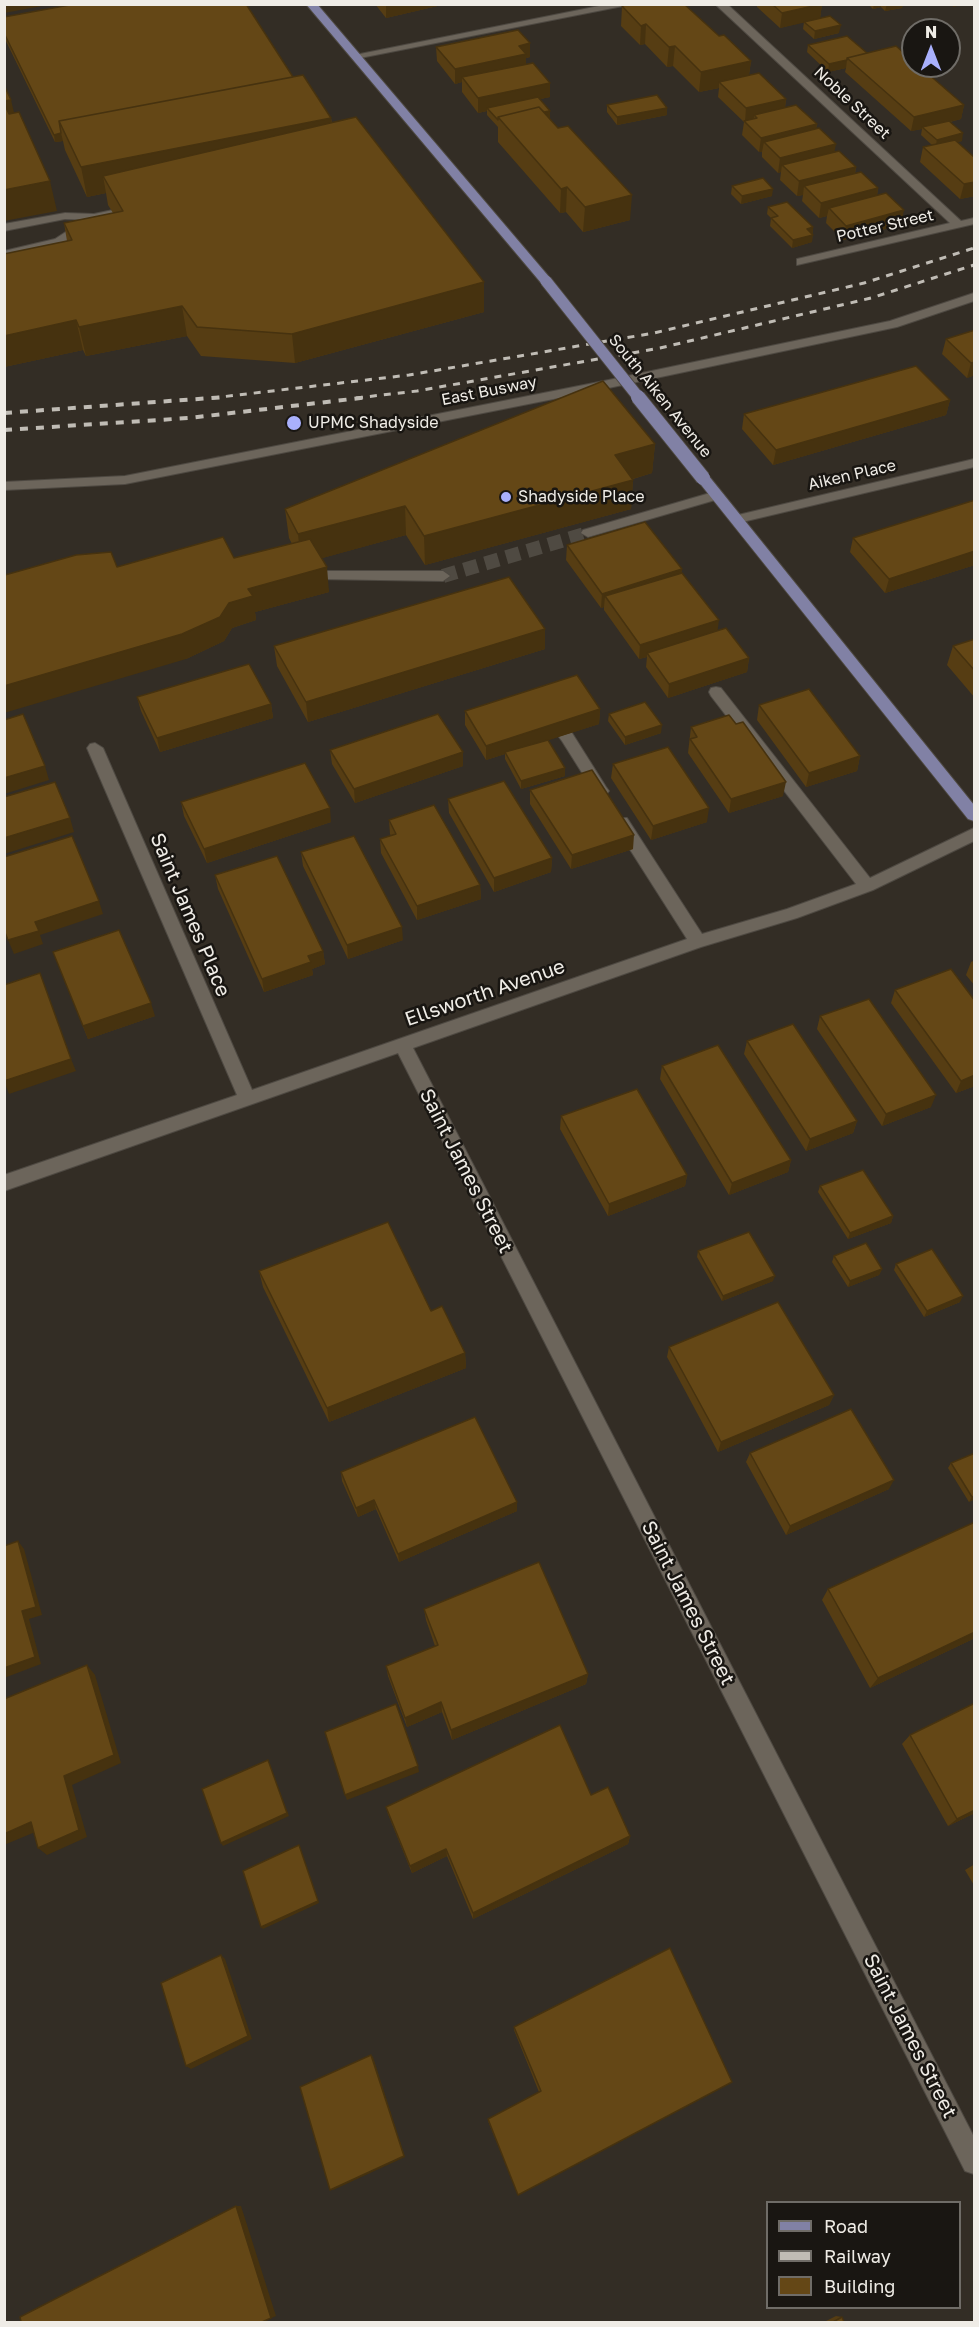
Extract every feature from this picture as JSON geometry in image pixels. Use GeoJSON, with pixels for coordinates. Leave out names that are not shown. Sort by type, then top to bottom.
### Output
{"type":"FeatureCollection","features":[{"type":"Feature","properties":{"kind":"main road","name":"South Aiken Avenue"},"geometry":{"type":"LineString","coordinates":[[311,4],[546,281],[975,814]]}},
{"type":"Feature","properties":{"kind":"street"},"geometry":{"type":"LineString","coordinates":[[355,56],[628,4]]}},
{"type":"Feature","properties":{"kind":"street","name":"Noble Street"},"geometry":{"type":"LineString","coordinates":[[720,4],[960,226]]}},
{"type":"Feature","properties":{"kind":"street"},"geometry":{"type":"LineString","coordinates":[[4,228],[65,216],[94,217],[113,213]]}},
{"type":"Feature","properties":{"kind":"street"},"geometry":{"type":"LineString","coordinates":[[4,255],[60,242],[94,217]]}},
{"type":"Feature","properties":{"kind":"street","name":"Potter Street"},"geometry":{"type":"LineString","coordinates":[[801,262],[975,221]]}},
{"type":"Feature","properties":{"kind":"street","name":"East Busway"},"geometry":{"type":"LineString","coordinates":[[4,486],[125,480],[599,386],[893,324],[975,297]]}},
{"type":"Feature","properties":{"kind":"street","name":"Aiken Place"},"geometry":{"type":"LineString","coordinates":[[738,519],[975,463]]}},
{"type":"Feature","properties":{"kind":"street"},"geometry":{"type":"LineString","coordinates":[[588,532],[717,495]]}},
{"type":"Feature","properties":{"kind":"street"},"geometry":{"type":"LineString","coordinates":[[320,576],[443,576]]}},
{"type":"Feature","properties":{"kind":"street"},"geometry":{"type":"LineString","coordinates":[[716,692],[867,886]]}},
{"type":"Feature","properties":{"kind":"street"},"geometry":{"type":"LineString","coordinates":[[567,737],[698,942]]}},
{"type":"Feature","properties":{"kind":"street","name":"Saint James Place"},"geometry":{"type":"LineString","coordinates":[[95,748],[248,1098]]}},
{"type":"Feature","properties":{"kind":"street","name":"Ellsworth Avenue"},"geometry":{"type":"LineString","coordinates":[[4,1183],[698,942],[791,914],[867,886],[975,834]]}},
{"type":"Feature","properties":{"kind":"street","name":"Saint James Street"},"geometry":{"type":"LineString","coordinates":[[402,1044],[975,2162]]}},
{"type":"Feature","properties":{"kind":"building"},"geometry":{"type":"Polygon","coordinates":[[[75,4],[246,4],[293,77],[59,121],[61,133],[54,135],[4,33],[4,17],[75,4]]]}},
{"type":"Feature","properties":{"kind":"building"},"geometry":{"type":"Polygon","coordinates":[[[628,4],[684,4],[719,36],[724,35],[751,61],[701,72],[675,46],[669,47],[646,24],[641,26],[622,6],[628,4]]]}},
{"type":"Feature","properties":{"kind":"building"},"geometry":{"type":"Polygon","coordinates":[[[772,4],[822,4],[782,13],[772,4]]]}},
{"type":"Feature","properties":{"kind":"building"},"geometry":{"type":"Polygon","coordinates":[[[830,16],[841,25],[815,31],[804,22],[830,16]]]}},
{"type":"Feature","properties":{"kind":"building"},"geometry":{"type":"Polygon","coordinates":[[[518,30],[530,43],[519,46],[526,54],[455,69],[436,47],[518,30]]]}},
{"type":"Feature","properties":{"kind":"building"},"geometry":{"type":"Polygon","coordinates":[[[847,36],[867,53],[829,64],[808,45],[847,36]]]}},
{"type":"Feature","properties":{"kind":"building"},"geometry":{"type":"Polygon","coordinates":[[[896,46],[901,50],[901,78],[933,78],[964,105],[914,117],[847,58],[896,46]]]}},
{"type":"Feature","properties":{"kind":"building"},"geometry":{"type":"Polygon","coordinates":[[[533,63],[550,83],[478,98],[462,77],[533,63]]]}},
{"type":"Feature","properties":{"kind":"building"},"geometry":{"type":"Polygon","coordinates":[[[759,73],[786,99],[746,108],[719,82],[759,73]]]}},
{"type":"Feature","properties":{"kind":"building"},"geometry":{"type":"Polygon","coordinates":[[[303,75],[331,118],[81,167],[59,121],[303,75]]]}},
{"type":"Feature","properties":{"kind":"building"},"geometry":{"type":"Polygon","coordinates":[[[4,85],[11,100],[4,101],[4,85]]]}},
{"type":"Feature","properties":{"kind":"building"},"geometry":{"type":"Polygon","coordinates":[[[657,95],[667,108],[617,117],[607,105],[657,95]]]}},
{"type":"Feature","properties":{"kind":"building"},"geometry":{"type":"Polygon","coordinates":[[[538,97],[550,111],[544,112],[539,107],[498,117],[498,120],[487,108],[538,97]]]}},
{"type":"Feature","properties":{"kind":"building"},"geometry":{"type":"Polygon","coordinates":[[[4,103],[9,114],[19,112],[50,181],[4,190],[4,103]]]}},
{"type":"Feature","properties":{"kind":"building"},"geometry":{"type":"Polygon","coordinates":[[[796,105],[817,124],[761,138],[744,121],[757,118],[754,115],[796,105]]]}},
{"type":"Feature","properties":{"kind":"building"},"geometry":{"type":"Polygon","coordinates":[[[539,107],[558,128],[568,126],[632,195],[585,207],[567,187],[561,189],[498,117],[539,107]]]}},
{"type":"Feature","properties":{"kind":"building"},"geometry":{"type":"Polygon","coordinates":[[[356,117],[484,282],[292,334],[197,327],[182,306],[79,327],[76,320],[4,336],[4,254],[72,240],[64,223],[123,211],[103,176],[356,117]]]}},
{"type":"Feature","properties":{"kind":"building"},"geometry":{"type":"Polygon","coordinates":[[[949,121],[963,133],[937,140],[922,127],[949,121]]]}},
{"type":"Feature","properties":{"kind":"building"},"geometry":{"type":"Polygon","coordinates":[[[819,128],[836,144],[780,158],[764,142],[819,128]]]}},
{"type":"Feature","properties":{"kind":"building"},"geometry":{"type":"Polygon","coordinates":[[[955,140],[975,158],[975,182],[964,184],[923,147],[955,140]]]}},
{"type":"Feature","properties":{"kind":"building"},"geometry":{"type":"Polygon","coordinates":[[[839,151],[856,167],[799,181],[782,165],[839,151]]]}},
{"type":"Feature","properties":{"kind":"building"},"geometry":{"type":"Polygon","coordinates":[[[861,172],[878,188],[821,203],[804,186],[861,172]]]}},
{"type":"Feature","properties":{"kind":"building"},"geometry":{"type":"Polygon","coordinates":[[[763,178],[773,189],[742,196],[732,186],[763,178]]]}},
{"type":"Feature","properties":{"kind":"building"},"geometry":{"type":"Polygon","coordinates":[[[886,193],[904,210],[846,226],[829,208],[886,193]]]}},
{"type":"Feature","properties":{"kind":"building"},"geometry":{"type":"Polygon","coordinates":[[[787,202],[813,227],[807,229],[813,235],[793,240],[771,218],[778,216],[768,207],[787,202]]]}},
{"type":"Feature","properties":{"kind":"building"},"geometry":{"type":"Polygon","coordinates":[[[975,330],[975,362],[971,363],[946,339],[975,330]]]}},
{"type":"Feature","properties":{"kind":"building"},"geometry":{"type":"Polygon","coordinates":[[[916,366],[950,400],[776,450],[744,414],[916,366]]]}},
{"type":"Feature","properties":{"kind":"building"},"geometry":{"type":"Polygon","coordinates":[[[603,381],[655,444],[615,455],[633,480],[424,536],[405,506],[298,534],[285,509],[603,381]]]}},
{"type":"Feature","properties":{"kind":"building"},"geometry":{"type":"Polygon","coordinates":[[[975,500],[975,551],[889,579],[853,538],[975,500]]]}},
{"type":"Feature","properties":{"kind":"building"},"geometry":{"type":"Polygon","coordinates":[[[645,522],[682,569],[602,594],[567,545],[645,522]]]}},
{"type":"Feature","properties":{"kind":"building"},"geometry":{"type":"Polygon","coordinates":[[[223,537],[234,558],[310,539],[327,567],[248,589],[253,596],[229,603],[220,617],[182,634],[4,686],[4,574],[76,555],[111,552],[117,567],[223,537]]]}},
{"type":"Feature","properties":{"kind":"building"},"geometry":{"type":"Polygon","coordinates":[[[682,573],[719,620],[640,645],[605,596],[682,573]]]}},
{"type":"Feature","properties":{"kind":"building"},"geometry":{"type":"Polygon","coordinates":[[[509,577],[545,629],[306,702],[274,646],[509,577]]]}},
{"type":"Feature","properties":{"kind":"building"},"geometry":{"type":"Polygon","coordinates":[[[726,628],[749,658],[669,684],[647,653],[726,628]]]}},
{"type":"Feature","properties":{"kind":"building"},"geometry":{"type":"Polygon","coordinates":[[[975,639],[975,671],[953,646],[975,639]]]}},
{"type":"Feature","properties":{"kind":"building"},"geometry":{"type":"Polygon","coordinates":[[[249,664],[271,704],[157,738],[137,697],[249,664]]]}},
{"type":"Feature","properties":{"kind":"building"},"geometry":{"type":"Polygon","coordinates":[[[577,675],[600,709],[486,746],[465,711],[577,675]]]}},
{"type":"Feature","properties":{"kind":"building"},"geometry":{"type":"Polygon","coordinates":[[[809,689],[860,756],[809,773],[759,705],[809,689]]]}},
{"type":"Feature","properties":{"kind":"building"},"geometry":{"type":"Polygon","coordinates":[[[645,702],[662,725],[625,737],[609,714],[645,702]]]}},
{"type":"Feature","properties":{"kind":"building"},"geometry":{"type":"Polygon","coordinates":[[[23,714],[45,766],[4,778],[4,720],[23,714]]]}},
{"type":"Feature","properties":{"kind":"building"},"geometry":{"type":"Polygon","coordinates":[[[438,714],[463,752],[354,789],[330,750],[438,714]]]}},
{"type":"Feature","properties":{"kind":"building"},"geometry":{"type":"Polygon","coordinates":[[[729,715],[736,724],[743,722],[786,782],[731,799],[690,739],[697,737],[691,727],[729,715]]]}},
{"type":"Feature","properties":{"kind":"building"},"geometry":{"type":"Polygon","coordinates":[[[548,740],[565,768],[521,781],[505,752],[548,740]]]}},
{"type":"Feature","properties":{"kind":"building"},"geometry":{"type":"Polygon","coordinates":[[[668,747],[709,808],[653,826],[613,764],[668,747]]]}},
{"type":"Feature","properties":{"kind":"building"},"geometry":{"type":"Polygon","coordinates":[[[305,763],[330,808],[204,849],[181,802],[305,763]]]}},
{"type":"Feature","properties":{"kind":"building"},"geometry":{"type":"Polygon","coordinates":[[[592,770],[634,835],[572,855],[530,790],[592,770]]]}},
{"type":"Feature","properties":{"kind":"building"},"geometry":{"type":"Polygon","coordinates":[[[504,781],[552,858],[494,878],[448,799],[504,781]]]}},
{"type":"Feature","properties":{"kind":"building"},"geometry":{"type":"Polygon","coordinates":[[[55,782],[70,818],[4,838],[4,797],[55,782]]]}},
{"type":"Feature","properties":{"kind":"building"},"geometry":{"type":"Polygon","coordinates":[[[434,805],[480,885],[417,906],[380,839],[396,834],[389,820],[434,805]]]}},
{"type":"Feature","properties":{"kind":"building"},"geometry":{"type":"Polygon","coordinates":[[[72,836],[99,901],[35,922],[39,931],[8,940],[4,930],[4,857],[72,836]]]}},
{"type":"Feature","properties":{"kind":"building"},"geometry":{"type":"Polygon","coordinates":[[[354,836],[402,927],[347,945],[301,852],[354,836]]]}},
{"type":"Feature","properties":{"kind":"building"},"geometry":{"type":"Polygon","coordinates":[[[277,856],[323,951],[308,956],[311,962],[262,979],[215,875],[277,856]]]}},
{"type":"Feature","properties":{"kind":"building"},"geometry":{"type":"Polygon","coordinates":[[[119,930],[151,1003],[83,1026],[53,952],[119,930]]]}},
{"type":"Feature","properties":{"kind":"building"},"geometry":{"type":"Polygon","coordinates":[[[951,969],[975,1001],[975,1075],[961,1081],[895,990],[951,969]]]}},
{"type":"Feature","properties":{"kind":"building"},"geometry":{"type":"Polygon","coordinates":[[[40,973],[71,1059],[4,1081],[4,985],[40,973]]]}},
{"type":"Feature","properties":{"kind":"building"},"geometry":{"type":"Polygon","coordinates":[[[869,999],[936,1095],[886,1114],[820,1016],[869,999]]]}},
{"type":"Feature","properties":{"kind":"building"},"geometry":{"type":"Polygon","coordinates":[[[793,1024],[857,1121],[810,1139],[747,1041],[793,1024]]]}},
{"type":"Feature","properties":{"kind":"building"},"geometry":{"type":"Polygon","coordinates":[[[718,1045],[791,1160],[732,1183],[662,1066],[718,1045]]]}},
{"type":"Feature","properties":{"kind":"building"},"geometry":{"type":"Polygon","coordinates":[[[637,1089],[687,1175],[609,1204],[561,1116],[637,1089]]]}},
{"type":"Feature","properties":{"kind":"building"},"geometry":{"type":"Polygon","coordinates":[[[863,1170],[893,1216],[850,1233],[820,1186],[863,1170]]]}},
{"type":"Feature","properties":{"kind":"building"},"geometry":{"type":"Polygon","coordinates":[[[388,1222],[431,1311],[442,1306],[465,1353],[327,1408],[259,1271],[388,1222]]]}},
{"type":"Feature","properties":{"kind":"building"},"geometry":{"type":"Polygon","coordinates":[[[749,1232],[775,1276],[723,1296],[698,1251],[749,1232]]]}},
{"type":"Feature","properties":{"kind":"building"},"geometry":{"type":"Polygon","coordinates":[[[866,1243],[882,1269],[850,1281],[834,1256],[866,1243]]]}},
{"type":"Feature","properties":{"kind":"building"},"geometry":{"type":"Polygon","coordinates":[[[932,1249],[963,1296],[927,1311],[896,1264],[932,1249]]]}},
{"type":"Feature","properties":{"kind":"building"},"geometry":{"type":"Polygon","coordinates":[[[778,1302],[834,1395],[721,1442],[669,1347],[778,1302]]]}},
{"type":"Feature","properties":{"kind":"building"},"geometry":{"type":"Polygon","coordinates":[[[851,1409],[894,1480],[790,1526],[750,1453],[851,1409]]]}},
{"type":"Feature","properties":{"kind":"building"},"geometry":{"type":"Polygon","coordinates":[[[475,1417],[517,1502],[398,1554],[374,1500],[356,1508],[341,1472],[475,1417]]]}},
{"type":"Feature","properties":{"kind":"building"},"geometry":{"type":"Polygon","coordinates":[[[975,1453],[975,1496],[972,1497],[951,1463],[975,1453]]]}},
{"type":"Feature","properties":{"kind":"building"},"geometry":{"type":"Polygon","coordinates":[[[975,1522],[975,1632],[878,1678],[828,1589],[975,1522]]]}},
{"type":"Feature","properties":{"kind":"building"},"geometry":{"type":"Polygon","coordinates":[[[18,1541],[36,1607],[22,1611],[35,1657],[4,1668],[4,1546],[18,1541]]]}},
{"type":"Feature","properties":{"kind":"building"},"geometry":{"type":"Polygon","coordinates":[[[539,1562],[588,1674],[451,1730],[441,1702],[405,1718],[386,1666],[438,1645],[424,1609],[539,1562]]]}},
{"type":"Feature","properties":{"kind":"building"},"geometry":{"type":"Polygon","coordinates":[[[87,1665],[114,1755],[64,1776],[79,1830],[38,1848],[31,1822],[4,1834],[4,1699],[87,1665]]]}},
{"type":"Feature","properties":{"kind":"building"},"geometry":{"type":"Polygon","coordinates":[[[975,1703],[975,1810],[957,1819],[910,1735],[975,1703]]]}},
{"type":"Feature","properties":{"kind":"building"},"geometry":{"type":"Polygon","coordinates":[[[396,1704],[418,1766],[345,1795],[325,1732],[396,1704]]]}},
{"type":"Feature","properties":{"kind":"building"},"geometry":{"type":"Polygon","coordinates":[[[560,1725],[591,1795],[608,1787],[630,1836],[473,1913],[446,1849],[410,1866],[386,1807],[560,1725]]]}},
{"type":"Feature","properties":{"kind":"building"},"geometry":{"type":"Polygon","coordinates":[[[268,1760],[287,1813],[221,1843],[202,1789],[268,1760]]]}},
{"type":"Feature","properties":{"kind":"building"},"geometry":{"type":"Polygon","coordinates":[[[299,1845],[318,1901],[261,1927],[243,1871],[299,1845]]]}},
{"type":"Feature","properties":{"kind":"building"},"geometry":{"type":"Polygon","coordinates":[[[670,1948],[732,2082],[518,2195],[488,2119],[541,2091],[514,2027],[670,1948]]]}},
{"type":"Feature","properties":{"kind":"building"},"geometry":{"type":"Polygon","coordinates":[[[221,1955],[248,2036],[186,2066],[161,1983],[221,1955]]]}},
{"type":"Feature","properties":{"kind":"building"},"geometry":{"type":"Polygon","coordinates":[[[371,2055],[404,2156],[330,2190],[300,2087],[371,2055]]]}},
{"type":"Feature","properties":{"kind":"building"},"geometry":{"type":"Polygon","coordinates":[[[236,2206],[271,2318],[262,2322],[21,2322],[20,2317],[236,2206]]]}},
{"type":"Feature","properties":{"kind":"building"},"geometry":{"type":"Polygon","coordinates":[[[842,2317],[844,2322],[833,2322],[842,2317]]]}},
{"type":"Feature","properties":{"kind":"tunnel"},"geometry":{"type":"LineString","coordinates":[[443,576],[588,533]]}},
{"type":"Feature","properties":{"kind":"railway"},"geometry":{"type":"LineString","coordinates":[[213,398],[409,375],[654,333],[864,283],[974,248]]}},
{"type":"Feature","properties":{"kind":"railway"},"geometry":{"type":"LineString","coordinates":[[356,398],[417,391],[660,348],[871,298],[974,265]]}},
{"type":"Feature","properties":{"kind":"railway"},"geometry":{"type":"LineString","coordinates":[[213,398],[225,397]]}},
{"type":"Feature","properties":{"kind":"railway"},"geometry":{"type":"LineString","coordinates":[[4,430],[189,418],[369,397]]}},
{"type":"Feature","properties":{"kind":"railway"},"geometry":{"type":"LineString","coordinates":[[4,413],[213,398]]}},
{"type":"Feature","properties":{"kind":"place","name":"UPMC Shadyside"},"geometry":{"type":"Point","coordinates":[294,423]}},
{"type":"Feature","properties":{"kind":"place","name":"Shadyside Place"},"geometry":{"type":"Point","coordinates":[506,497]}}]}
